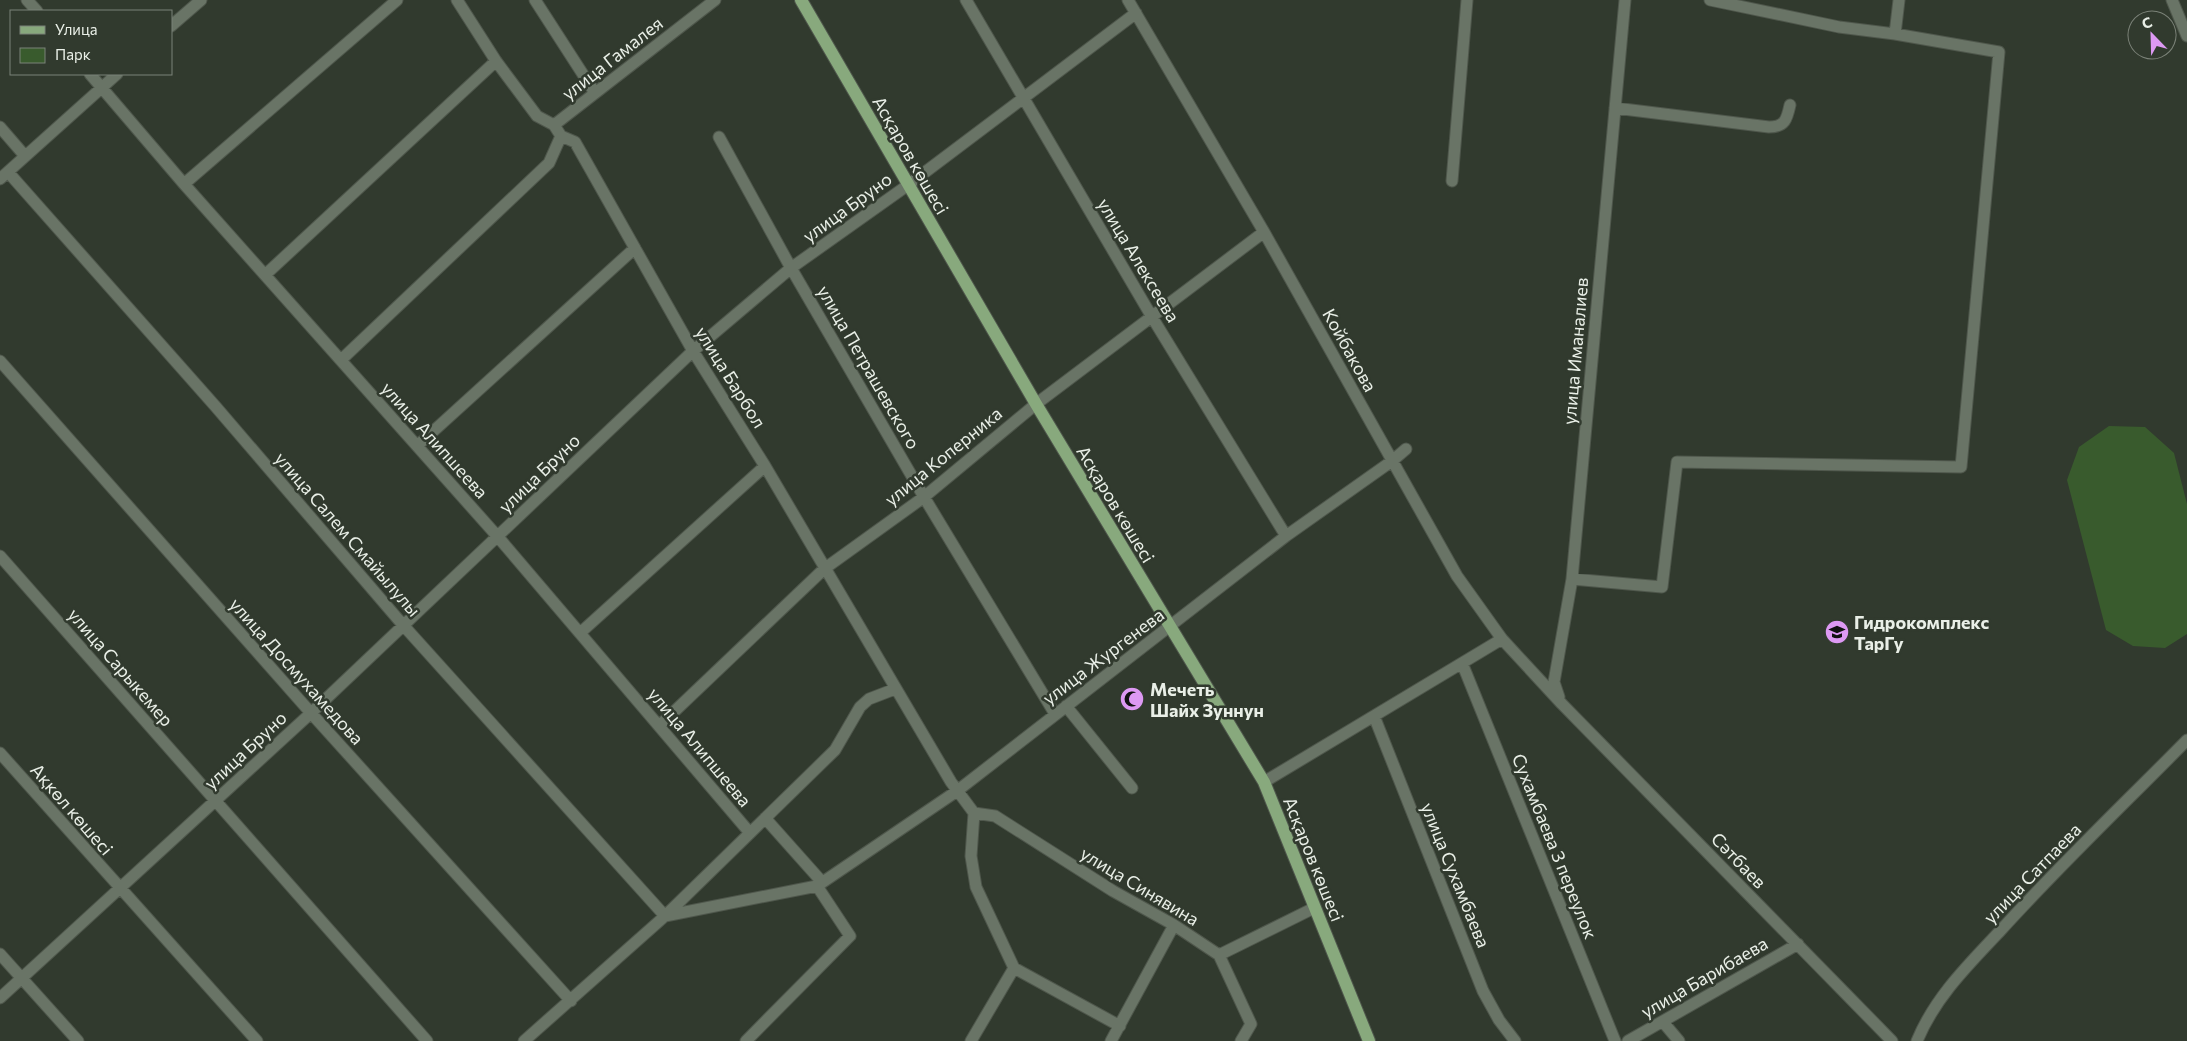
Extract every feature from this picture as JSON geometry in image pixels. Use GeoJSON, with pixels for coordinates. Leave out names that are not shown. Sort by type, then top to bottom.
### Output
{"type":"FeatureCollection","features":[{"type":"Feature","properties":{"kind":"main road","name":"Асқаров көшесі"},"geometry":{"type":"LineString","coordinates":[[801,0],[1036,404],[1264,782],[1369,1041]]}},
{"type":"Feature","properties":{"kind":"street"},"geometry":{"type":"LineString","coordinates":[[27,0],[36,10]]}},
{"type":"Feature","properties":{"kind":"street"},"geometry":{"type":"LineString","coordinates":[[172,25],[201,0]]}},
{"type":"Feature","properties":{"kind":"street"},"geometry":{"type":"LineString","coordinates":[[184,184],[397,0]]}},
{"type":"Feature","properties":{"kind":"street","name":"улица Барбол"},"geometry":{"type":"LineString","coordinates":[[457,0],[496,61],[536,116],[554,125],[560,136],[575,142],[693,351],[765,466],[957,791]]}},
{"type":"Feature","properties":{"kind":"street"},"geometry":{"type":"LineString","coordinates":[[535,0],[595,93]]}},
{"type":"Feature","properties":{"kind":"street","name":"улица Гамалея"},"geometry":{"type":"LineString","coordinates":[[554,125],[715,0]]}},
{"type":"Feature","properties":{"kind":"street","name":"улица Алексеева"},"geometry":{"type":"LineString","coordinates":[[966,0],[1152,317],[1286,536]]}},
{"type":"Feature","properties":{"kind":"street","name":"Койбакова"},"geometry":{"type":"LineString","coordinates":[[1128,0],[1264,232],[1456,576],[1502,639],[1562,704]]}},
{"type":"Feature","properties":{"kind":"street"},"geometry":{"type":"LineString","coordinates":[[1452,181],[1468,0]]}},
{"type":"Feature","properties":{"kind":"street","name":"улица Иманалиев"},"geometry":{"type":"LineString","coordinates":[[1562,704],[1554,682],[1572,579],[1625,0]]}},
{"type":"Feature","properties":{"kind":"street"},"geometry":{"type":"LineString","coordinates":[[1572,579],[1662,587],[1677,462],[1961,467],[1999,52],[1895,34],[1839,27],[1710,0]]}},
{"type":"Feature","properties":{"kind":"street"},"geometry":{"type":"LineString","coordinates":[[1763,12],[1765,0]]}},
{"type":"Feature","properties":{"kind":"street"},"geometry":{"type":"LineString","coordinates":[[1895,34],[1899,0]]}},
{"type":"Feature","properties":{"kind":"street"},"geometry":{"type":"LineString","coordinates":[[2172,0],[2187,36]]}},
{"type":"Feature","properties":{"kind":"street","name":"улица Бруно"},"geometry":{"type":"LineString","coordinates":[[0,998],[311,713],[693,351],[791,268],[908,185],[1136,13]]}},
{"type":"Feature","properties":{"kind":"street"},"geometry":{"type":"LineString","coordinates":[[265,275],[496,61]]}},
{"type":"Feature","properties":{"kind":"street","name":"улица Алипшеева"},"geometry":{"type":"LineString","coordinates":[[91,75],[184,184],[498,537],[750,833]]}},
{"type":"Feature","properties":{"kind":"street"},"geometry":{"type":"LineString","coordinates":[[4,175],[115,75]]}},
{"type":"Feature","properties":{"kind":"street"},"geometry":{"type":"LineString","coordinates":[[1615,108],[1779,127],[1787,120],[1790,105]]}},
{"type":"Feature","properties":{"kind":"street"},"geometry":{"type":"LineString","coordinates":[[0,128],[25,156]]}},
{"type":"Feature","properties":{"kind":"street"},"geometry":{"type":"LineString","coordinates":[[341,360],[549,163],[560,136]]}},
{"type":"Feature","properties":{"kind":"street","name":"улица Петрашевского"},"geometry":{"type":"LineString","coordinates":[[720,137],[791,268],[924,497],[1055,714]]}},
{"type":"Feature","properties":{"kind":"street","name":"улица Салем Смайылулы"},"geometry":{"type":"LineString","coordinates":[[4,175],[216,407],[403,625],[665,916]]}},
{"type":"Feature","properties":{"kind":"street","name":"улица Коперника"},"geometry":{"type":"LineString","coordinates":[[660,726],[824,568],[924,497],[1036,404],[1264,232]]}},
{"type":"Feature","properties":{"kind":"street"},"geometry":{"type":"LineString","coordinates":[[417,446],[636,248]]}},
{"type":"Feature","properties":{"kind":"street","name":"улица Досмухамедова"},"geometry":{"type":"LineString","coordinates":[[0,361],[311,713],[571,1001]]}},
{"type":"Feature","properties":{"kind":"street","name":"улица Жургенева"},"geometry":{"type":"LineString","coordinates":[[819,884],[957,791],[1286,536],[1406,449]]}},
{"type":"Feature","properties":{"kind":"street"},"geometry":{"type":"LineString","coordinates":[[580,633],[765,466]]}},
{"type":"Feature","properties":{"kind":"street","name":"улица Сарыкемер"},"geometry":{"type":"LineString","coordinates":[[0,556],[428,1041]]}},
{"type":"Feature","properties":{"kind":"street"},"geometry":{"type":"LineString","coordinates":[[1264,782],[1502,639]]}},
{"type":"Feature","properties":{"kind":"street","name":"Сухамбаева 3 переулок"},"geometry":{"type":"LineString","coordinates":[[1462,663],[1615,1041]]}},
{"type":"Feature","properties":{"kind":"street"},"geometry":{"type":"LineString","coordinates":[[524,1041],[665,916],[836,750],[865,703],[881,693],[895,689]]}},
{"type":"Feature","properties":{"kind":"street","name":"Сәтбаев"},"geometry":{"type":"LineString","coordinates":[[1562,704],[1892,1041]]}},
{"type":"Feature","properties":{"kind":"street"},"geometry":{"type":"LineString","coordinates":[[1066,706],[1132,788]]}},
{"type":"Feature","properties":{"kind":"street","name":"улица Сухамбаева"},"geometry":{"type":"LineString","coordinates":[[1374,716],[1483,991],[1499,1020],[1515,1041]]}},
{"type":"Feature","properties":{"kind":"street","name":"улица Сатпаева"},"geometry":{"type":"LineString","coordinates":[[1917,1041],[1926,1020],[1958,976],[2028,900],[2187,740]]}},
{"type":"Feature","properties":{"kind":"street","name":"Ақкөл көшесі"},"geometry":{"type":"LineString","coordinates":[[0,753],[257,1041]]}},
{"type":"Feature","properties":{"kind":"street"},"geometry":{"type":"LineString","coordinates":[[957,791],[974,813],[971,856],[976,887],[1014,968],[1120,1026]]}},
{"type":"Feature","properties":{"kind":"street","name":"улица Синявина"},"geometry":{"type":"LineString","coordinates":[[974,813],[995,816],[1113,891],[1174,925],[1219,955]]}},
{"type":"Feature","properties":{"kind":"street"},"geometry":{"type":"LineString","coordinates":[[746,1041],[850,936],[819,884],[765,818]]}},
{"type":"Feature","properties":{"kind":"street"},"geometry":{"type":"LineString","coordinates":[[665,916],[819,884]]}},
{"type":"Feature","properties":{"kind":"street"},"geometry":{"type":"LineString","coordinates":[[1241,1041],[1251,1024],[1219,955],[1314,908]]}},
{"type":"Feature","properties":{"kind":"street"},"geometry":{"type":"LineString","coordinates":[[1111,1041],[1174,925]]}},
{"type":"Feature","properties":{"kind":"street","name":"улица Барибаева"},"geometry":{"type":"LineString","coordinates":[[1628,1041],[1798,944]]}},
{"type":"Feature","properties":{"kind":"street"},"geometry":{"type":"LineString","coordinates":[[0,954],[78,1041]]}},
{"type":"Feature","properties":{"kind":"street"},"geometry":{"type":"LineString","coordinates":[[971,1041],[1014,968]]}},
{"type":"Feature","properties":{"kind":"street"},"geometry":{"type":"LineString","coordinates":[[1662,1022],[1679,1041]]}},
{"type":"Feature","properties":{"kind":"green space"},"geometry":{"type":"Polygon","coordinates":[[[2109,426],[2145,427],[2174,453],[2187,504],[2187,634],[2165,648],[2133,646],[2106,630],[2067,480],[2079,447],[2109,426]]]}},
{"type":"Feature","properties":{"kind":"place","name":"Гидрокомплекс ТарГу"},"geometry":{"type":"Point","coordinates":[1837,632]}},
{"type":"Feature","properties":{"kind":"place","name":"Мечеть Шайх Зуннун"},"geometry":{"type":"Point","coordinates":[1132,699]}}]}
